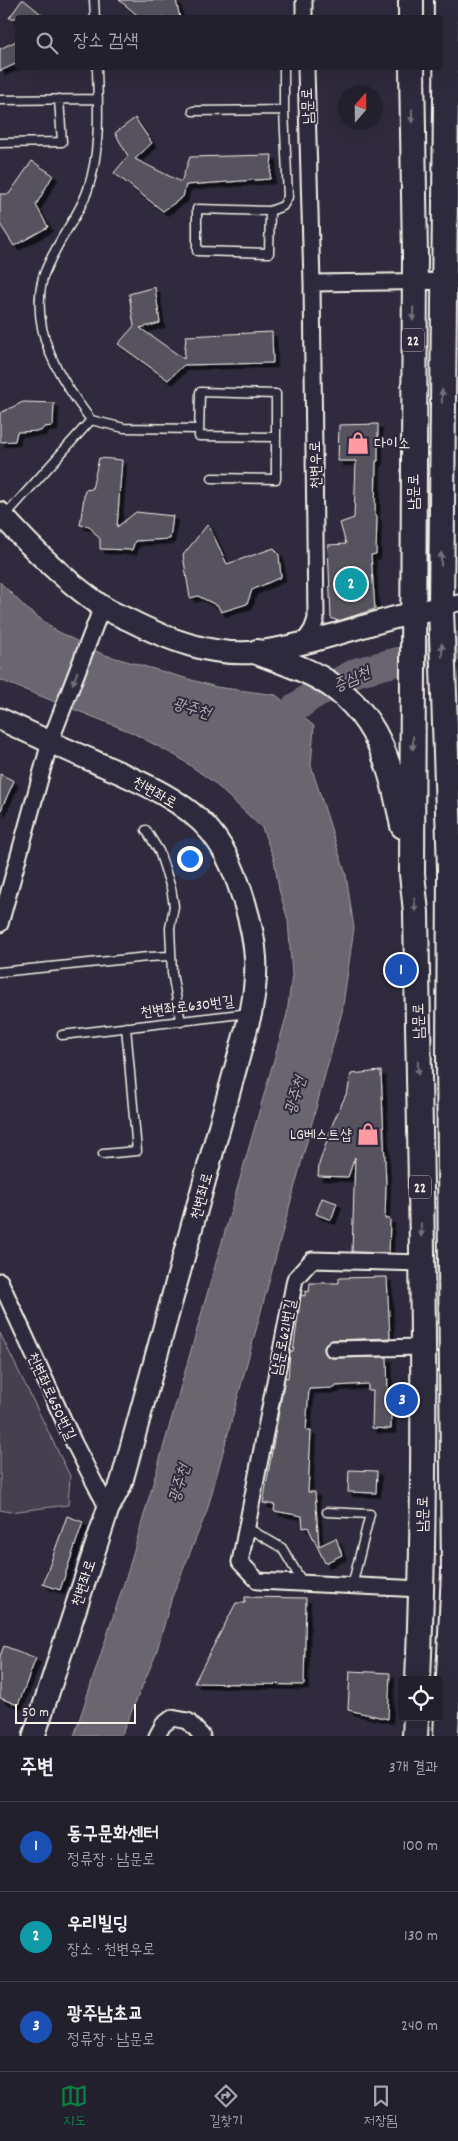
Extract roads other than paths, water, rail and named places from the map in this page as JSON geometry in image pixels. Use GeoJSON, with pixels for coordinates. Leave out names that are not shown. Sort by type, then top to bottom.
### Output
{"type":"FeatureCollection","features":[{"type":"Feature","properties":{"kind":"main road"},"geometry":{"type":"LineString","coordinates":[[411,0],[411,15]]}},
{"type":"Feature","properties":{"kind":"main road","name":"남문로"},"geometry":{"type":"LineString","coordinates":[[446,1736],[456,1572],[454,876],[443,692],[450,605],[451,282],[447,0]]}},
{"type":"Feature","properties":{"kind":"main road","name":"남문로"},"geometry":{"type":"LineString","coordinates":[[412,70],[414,694],[412,874],[416,922],[422,1263],[418,1676]]}},
{"type":"Feature","properties":{"kind":"main road"},"geometry":{"type":"LineString","coordinates":[[1,517],[61,575],[102,607],[174,640],[207,649],[256,652],[303,643],[413,612],[450,605]]}},
{"type":"Feature","properties":{"kind":"main road"},"geometry":{"type":"LineString","coordinates":[[256,652],[308,672],[334,688],[365,719],[385,752],[412,874]]}},
{"type":"Feature","properties":{"kind":"main road","name":"천변좌로"},"geometry":{"type":"LineString","coordinates":[[0,720],[164,794],[197,818],[209,830],[222,848],[232,867],[252,930],[257,956],[252,1012],[121,1484],[108,1509],[34,1736]]}},
{"type":"Feature","properties":{"kind":"main road"},"geometry":{"type":"LineString","coordinates":[[414,1736],[416,1721]]}},
{"type":"Feature","properties":{"kind":"street"},"geometry":{"type":"LineString","coordinates":[[304,0],[304,15]]}},
{"type":"Feature","properties":{"kind":"street","name":"남문로"},"geometry":{"type":"LineString","coordinates":[[306,70],[312,283]]}},
{"type":"Feature","properties":{"kind":"street"},"geometry":{"type":"LineString","coordinates":[[312,283],[451,282]]}},
{"type":"Feature","properties":{"kind":"street","name":"천변우로"},"geometry":{"type":"LineString","coordinates":[[303,643],[312,630],[316,619],[312,283]]}},
{"type":"Feature","properties":{"kind":"street"},"geometry":{"type":"LineString","coordinates":[[0,924],[50,742],[102,607]]}},
{"type":"Feature","properties":{"kind":"street","name":"남문로621번길"},"geometry":{"type":"LineString","coordinates":[[420,1588],[258,1581],[240,1562],[295,1278],[312,1260],[422,1263]]}},
{"type":"Feature","properties":{"kind":"street","name":"천변좌로650번길"},"geometry":{"type":"LineString","coordinates":[[0,1281],[74,1443],[108,1509]]}},
{"type":"Feature","properties":{"kind":"street"},"geometry":{"type":"LineString","coordinates":[[333,1349],[422,1347]]}},
{"type":"Feature","properties":{"kind":"street"},"geometry":{"type":"LineString","coordinates":[[157,1736],[163,1725],[172,1718],[188,1721],[202,1736]]}},
{"type":"Feature","properties":{"kind":"lane"},"geometry":{"type":"LineString","coordinates":[[94,0],[95,15]]}},
{"type":"Feature","properties":{"kind":"lane"},"geometry":{"type":"LineString","coordinates":[[97,70],[98,99],[95,167],[83,202],[57,247],[44,276],[41,303],[43,334],[50,356],[72,394],[91,420],[124,428],[199,429]]}},
{"type":"Feature","properties":{"kind":"lane"},"geometry":{"type":"LineString","coordinates":[[270,211],[269,253],[196,251],[197,209],[270,211],[283,206],[288,198],[284,70]]}},
{"type":"Feature","properties":{"kind":"lane"},"geometry":{"type":"LineString","coordinates":[[0,142],[62,142],[59,99]]}},
{"type":"Feature","properties":{"kind":"lane"},"geometry":{"type":"LineString","coordinates":[[0,100],[98,99]]}},
{"type":"Feature","properties":{"kind":"lane"},"geometry":{"type":"LineString","coordinates":[[194,111],[284,110]]}},
{"type":"Feature","properties":{"kind":"lane"},"geometry":{"type":"LineString","coordinates":[[212,478],[276,479],[276,437],[276,394],[200,392],[199,436],[276,437]]}},
{"type":"Feature","properties":{"kind":"lane"},"geometry":{"type":"LineString","coordinates":[[1,517],[91,420]]}},
{"type":"Feature","properties":{"kind":"lane"},"geometry":{"type":"LineString","coordinates":[[146,830],[159,851],[171,888],[174,906],[170,928],[172,972],[181,1022]]}},
{"type":"Feature","properties":{"kind":"lane"},"geometry":{"type":"LineString","coordinates":[[0,972],[171,956]]}},
{"type":"Feature","properties":{"kind":"lane","name":"천변좌로630번길"},"geometry":{"type":"LineString","coordinates":[[62,1035],[252,1012]]}},
{"type":"Feature","properties":{"kind":"lane","name":"천변좌로630번길"},"geometry":{"type":"LineString","coordinates":[[103,1154],[137,1151],[126,1027]]}},
{"type":"Feature","properties":{"kind":"lane"},"geometry":{"type":"LineString","coordinates":[[327,1512],[370,1514],[352,1586]]}},
{"type":"Feature","properties":{"kind":"lane"},"geometry":{"type":"LineString","coordinates":[[246,1527],[282,1548],[304,1584]]}},
{"type":"Feature","properties":{"kind":"water","name":"광주천"},"geometry":{"type":"Polygon","coordinates":[[[0,582],[27,609],[57,631],[102,654],[216,687],[276,695],[314,726],[311,766],[346,875],[354,928],[342,1012],[207,1511],[172,1597],[156,1654],[121,1736],[74,1736],[128,1571],[287,1014],[292,975],[288,920],[279,890],[274,859],[262,828],[212,781],[178,757],[131,732],[0,680],[0,582]]]}},
{"type":"Feature","properties":{"kind":"waterway","name":"증심천"},"geometry":{"type":"LineString","coordinates":[[259,725],[276,723],[310,697],[357,672],[458,646]]}},
{"type":"Feature","properties":{"kind":"place","name":"다이소"},"geometry":{"type":"Point","coordinates":[358,443]}},
{"type":"Feature","properties":{"kind":"place","name":"우리빌딩"},"geometry":{"type":"Point","coordinates":[351,584]}},
{"type":"Feature","properties":{"kind":"place","name":"동구문화센터"},"geometry":{"type":"Point","coordinates":[401,970]}},
{"type":"Feature","properties":{"kind":"place","name":"LG베스트샵"},"geometry":{"type":"Point","coordinates":[368,1134]}},
{"type":"Feature","properties":{"kind":"place","name":"광주남초교"},"geometry":{"type":"Point","coordinates":[402,1400]}}]}
